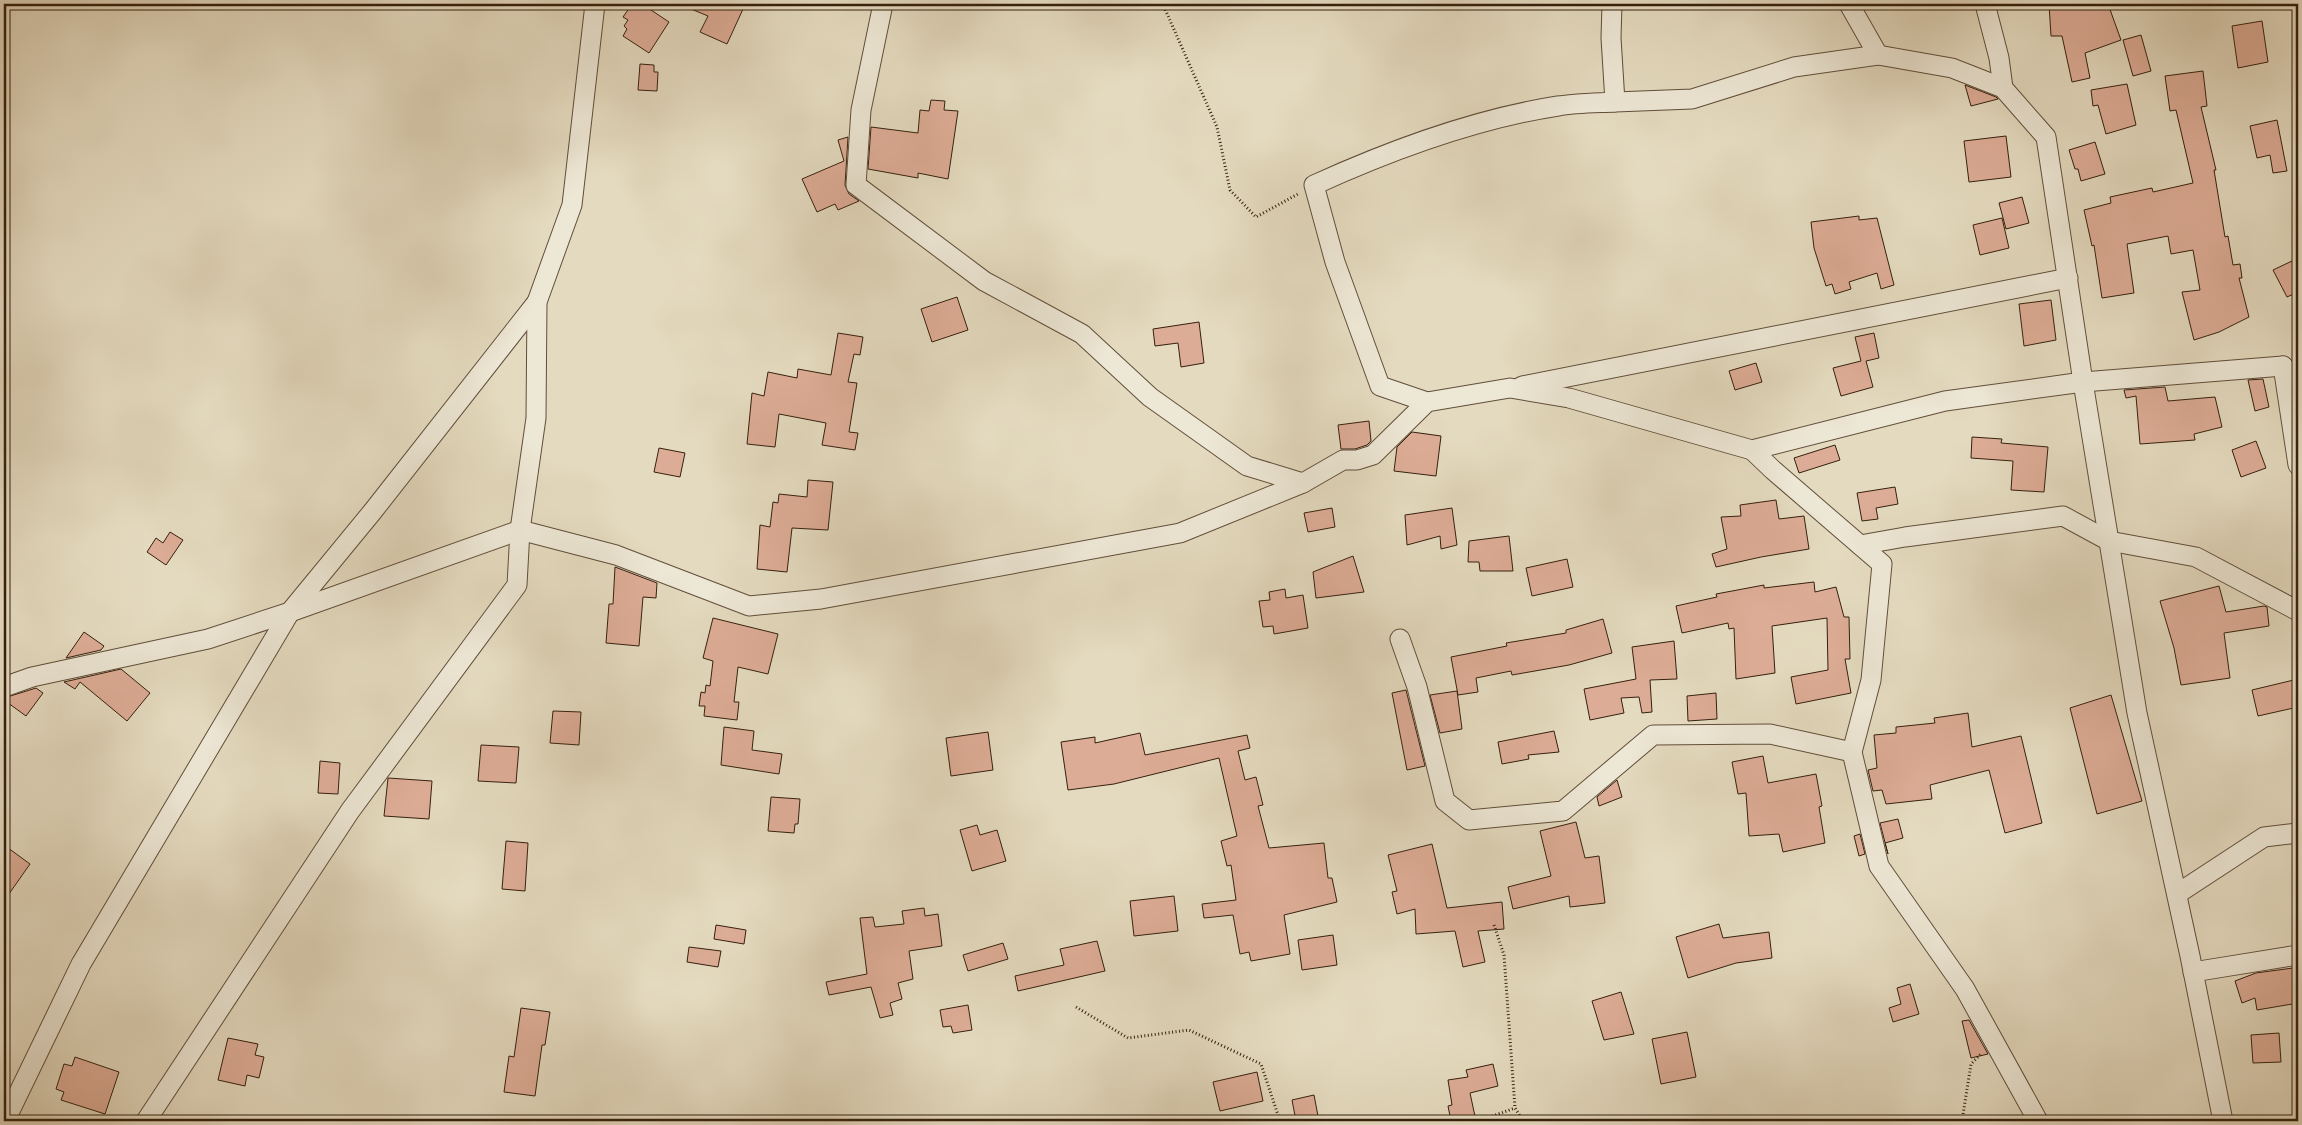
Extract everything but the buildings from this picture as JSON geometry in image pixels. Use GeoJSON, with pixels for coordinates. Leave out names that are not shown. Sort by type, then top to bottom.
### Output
{"type":"FeatureCollection","features":[{"type":"Feature","properties":{"kind":"street"},"geometry":{"type":"LineString","coordinates":[[6,1121],[81,964],[290,612],[373,511],[536,302],[572,205],[595,4]]}},
{"type":"Feature","properties":{"kind":"street"},"geometry":{"type":"LineString","coordinates":[[883,4],[861,110],[856,185],[984,281],[1082,334],[1150,397],[1247,466],[1303,483]]}},
{"type":"Feature","properties":{"kind":"street"},"geometry":{"type":"LineString","coordinates":[[1612,4],[1611,38],[1615,102]]}},
{"type":"Feature","properties":{"kind":"street"},"geometry":{"type":"LineString","coordinates":[[1849,4],[1878,54]]}},
{"type":"Feature","properties":{"kind":"street"},"geometry":{"type":"LineString","coordinates":[[1985,4],[1999,58],[2003,88]]}},
{"type":"Feature","properties":{"kind":"street"},"geometry":{"type":"LineString","coordinates":[[2068,278],[1510,388],[1427,402],[1380,386],[1336,262],[1314,185],[1357,165],[1470,125],[1558,106],[1692,99],[1794,66],[1878,54],[1952,68],[2003,88],[2046,137],[2068,278],[2083,382],[2137,713],[2194,972],[2223,1121]]}},
{"type":"Feature","properties":{"kind":"street"},"geometry":{"type":"LineString","coordinates":[[146,1121],[350,811],[517,585],[520,530],[536,418],[536,302]]}},
{"type":"Feature","properties":{"kind":"street"},"geometry":{"type":"LineString","coordinates":[[1752,450],[1945,401],[2083,382],[2283,366]]}},
{"type":"Feature","properties":{"kind":"street"},"geometry":{"type":"LineString","coordinates":[[2283,366],[2298,384]]}},
{"type":"Feature","properties":{"kind":"street"},"geometry":{"type":"LineString","coordinates":[[2283,366],[2298,465]]}},
{"type":"Feature","properties":{"kind":"street"},"geometry":{"type":"LineString","coordinates":[[1510,388],[1569,398],[1752,450],[1882,564],[1870,680],[1852,752],[1879,866],[1966,989],[2038,1121]]}},
{"type":"Feature","properties":{"kind":"street"},"geometry":{"type":"LineString","coordinates":[[4,687],[32,677],[208,639],[290,612],[520,530],[616,555],[749,606],[821,599],[1180,533],[1303,483],[1343,460],[1357,460],[1373,455],[1427,402]]}},
{"type":"Feature","properties":{"kind":"street"},"geometry":{"type":"LineString","coordinates":[[1860,545],[1905,536],[2063,516],[2109,540],[2196,557],[2298,611]]}},
{"type":"Feature","properties":{"kind":"street"},"geometry":{"type":"LineString","coordinates":[[1400,639],[1417,687],[1445,801],[1469,820],[1563,811],[1653,735],[1770,734],[1852,752]]}},
{"type":"Feature","properties":{"kind":"street"},"geometry":{"type":"LineString","coordinates":[[2177,894],[2264,837],[2298,833]]}},
{"type":"Feature","properties":{"kind":"street"},"geometry":{"type":"LineString","coordinates":[[2194,972],[2298,955]]}},
{"type":"Feature","properties":{"kind":"path"},"geometry":{"type":"LineString","coordinates":[[1148,4],[1165,9],[1218,127],[1230,190],[1256,217],[1314,185]]}},
{"type":"Feature","properties":{"kind":"path"},"geometry":{"type":"LineString","coordinates":[[1494,925],[1504,955],[1515,1108],[1524,1121]]}},
{"type":"Feature","properties":{"kind":"path"},"geometry":{"type":"LineString","coordinates":[[1076,1007],[1128,1038],[1189,1030],[1260,1064],[1280,1121]]}},
{"type":"Feature","properties":{"kind":"path"},"geometry":{"type":"LineString","coordinates":[[1962,1121],[1971,1064],[1993,1041]]}},
{"type":"Feature","properties":{"kind":"path"},"geometry":{"type":"LineString","coordinates":[[1479,1121],[1515,1108]]}}]}
